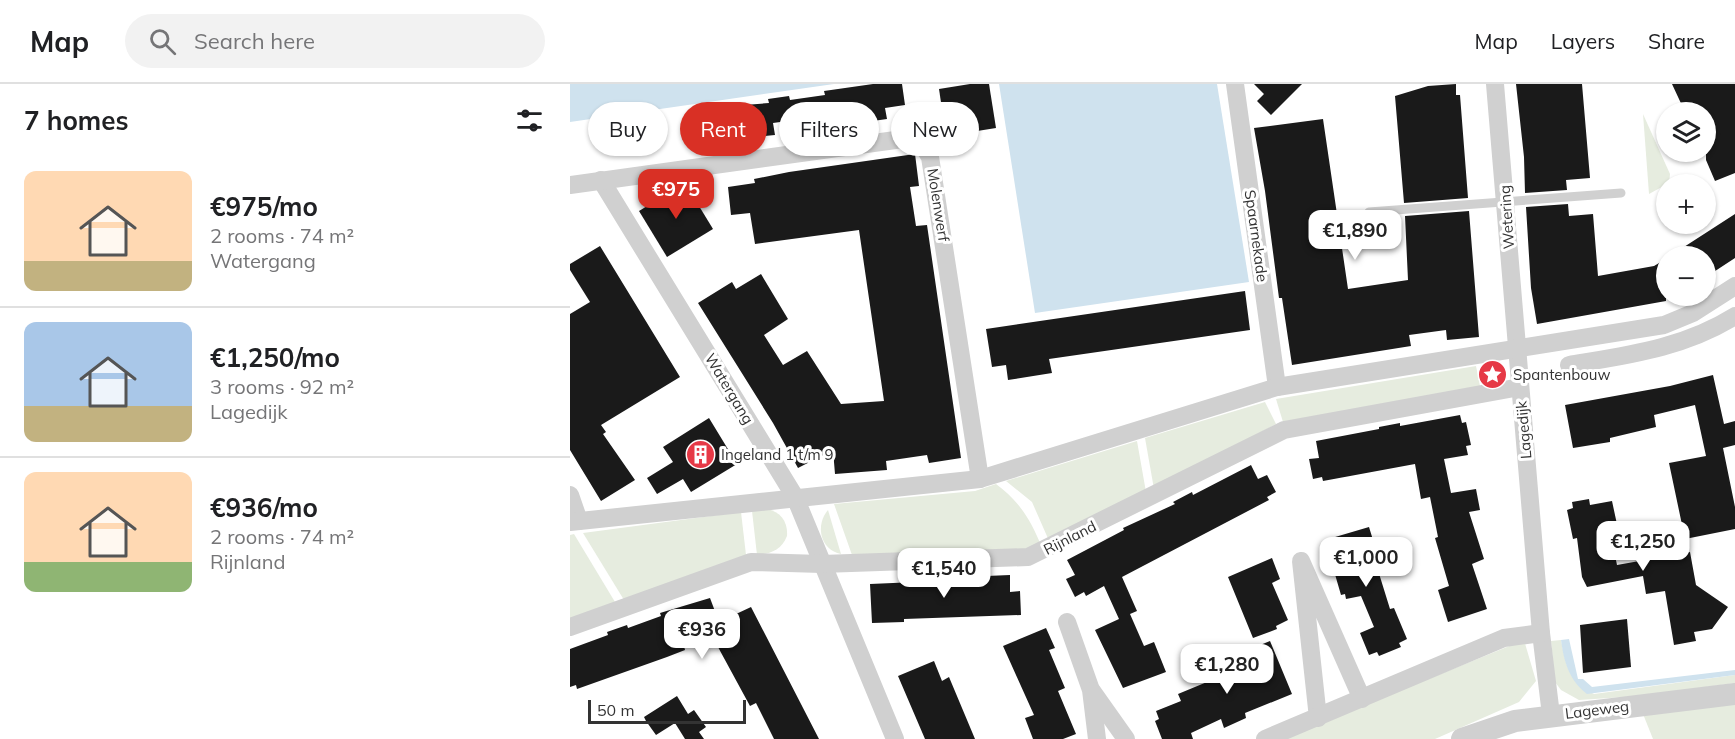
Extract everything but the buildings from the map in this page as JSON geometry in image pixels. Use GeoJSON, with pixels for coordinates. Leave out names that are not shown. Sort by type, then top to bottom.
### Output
{"type":"FeatureCollection","features":[{"type":"Feature","properties":{"kind":"street","name":"Spaarnekade"},"geometry":{"type":"LineString","coordinates":[[1235,84],[1277,387]]}},
{"type":"Feature","properties":{"kind":"street","name":"Wetering"},"geometry":{"type":"LineString","coordinates":[[1495,84],[1516,350]]}},
{"type":"Feature","properties":{"kind":"street","name":"Molenwerf"},"geometry":{"type":"LineString","coordinates":[[570,185],[910,138],[921,143],[930,157],[980,479]]}},
{"type":"Feature","properties":{"kind":"street","name":"Watergang"},"geometry":{"type":"LineString","coordinates":[[602,180],[795,497],[895,739]]}},
{"type":"Feature","properties":{"kind":"street"},"geometry":{"type":"LineString","coordinates":[[570,495],[574,521],[980,479],[1277,387],[1664,325],[1693,313],[1735,286]]}},
{"type":"Feature","properties":{"kind":"street"},"geometry":{"type":"LineString","coordinates":[[1569,365],[1654,351],[1708,333],[1735,316]]}},
{"type":"Feature","properties":{"kind":"street","name":"Lagedijk"},"geometry":{"type":"LineString","coordinates":[[1516,350],[1541,633],[1551,715]]}},
{"type":"Feature","properties":{"kind":"street","name":"Rijnland"},"geometry":{"type":"LineString","coordinates":[[570,627],[751,562],[822,564],[1028,557],[1284,430],[1520,387]]}},
{"type":"Feature","properties":{"kind":"street"},"geometry":{"type":"LineString","coordinates":[[1318,718],[1301,561],[1362,699]]}},
{"type":"Feature","properties":{"kind":"street"},"geometry":{"type":"LineString","coordinates":[[1067,622],[1090,690],[1097,739]]}},
{"type":"Feature","properties":{"kind":"street"},"geometry":{"type":"LineString","coordinates":[[1265,739],[1504,638],[1541,633]]}},
{"type":"Feature","properties":{"kind":"street"},"geometry":{"type":"LineString","coordinates":[[1090,690],[1126,739]]}},
{"type":"Feature","properties":{"kind":"street","name":"Lageweg"},"geometry":{"type":"LineString","coordinates":[[1462,739],[1515,721],[1551,715],[1735,694]]}},
{"type":"Feature","properties":{"kind":"lane"},"geometry":{"type":"LineString","coordinates":[[1369,212],[1621,194]]}},
{"type":"Feature","properties":{"kind":"shaded area"},"geometry":{"type":"Polygon","coordinates":[[[1643,114],[1656,143],[1656,162],[1665,162],[1670,174],[1656,174],[1656,190],[1649,194],[1643,114]]]}},
{"type":"Feature","properties":{"kind":"shaded area"},"geometry":{"type":"Polygon","coordinates":[[[1476,366],[1480,386],[1283,422],[1276,399],[1476,366]]]}},
{"type":"Feature","properties":{"kind":"shaded area"},"geometry":{"type":"Polygon","coordinates":[[[1265,402],[1276,424],[1154,489],[1145,438],[1265,402]]]}},
{"type":"Feature","properties":{"kind":"shaded area"},"geometry":{"type":"Polygon","coordinates":[[[1137,441],[1146,492],[1050,543],[1032,502],[1006,481],[1137,441]]]}},
{"type":"Feature","properties":{"kind":"shaded area"},"geometry":{"type":"Polygon","coordinates":[[[996,484],[1023,511],[1041,545],[1030,551],[852,555],[834,504],[975,491],[996,484]]]}},
{"type":"Feature","properties":{"kind":"shaded area"},"geometry":{"type":"Polygon","coordinates":[[[767,509],[783,518],[787,536],[782,545],[775,550],[757,555],[752,511],[767,509]]]}},
{"type":"Feature","properties":{"kind":"shaded area"},"geometry":{"type":"Polygon","coordinates":[[[828,510],[841,554],[828,548],[822,536],[822,523],[828,510]]]}},
{"type":"Feature","properties":{"kind":"shaded area"},"geometry":{"type":"Polygon","coordinates":[[[741,512],[746,555],[624,600],[583,533],[741,512]]]}},
{"type":"Feature","properties":{"kind":"shaded area"},"geometry":{"type":"Polygon","coordinates":[[[574,534],[615,602],[570,619],[570,535],[574,534]]]}},
{"type":"Feature","properties":{"kind":"shaded area"},"geometry":{"type":"Polygon","coordinates":[[[1524,640],[1536,681],[1519,702],[1435,739],[1281,739],[1524,640]]]}},
{"type":"Feature","properties":{"kind":"shaded area"},"geometry":{"type":"Polygon","coordinates":[[[1561,640],[1567,665],[1574,679],[1594,694],[1735,675],[1735,683],[1640,696],[1579,700],[1561,690],[1555,682],[1551,641],[1561,640]]]}},
{"type":"Feature","properties":{"kind":"shaded area"},"geometry":{"type":"Polygon","coordinates":[[[1735,702],[1735,739],[1653,739],[1643,714],[1735,702]]]}},
{"type":"Feature","properties":{"kind":"water"},"geometry":{"type":"Polygon","coordinates":[[[570,84],[834,84],[709,102],[680,102],[680,106],[668,108],[668,102],[588,102],[588,119],[570,122],[570,84]]]}},
{"type":"Feature","properties":{"kind":"water"},"geometry":{"type":"Polygon","coordinates":[[[999,84],[1217,84],[1249,282],[1035,313],[999,84]]]}},
{"type":"Feature","properties":{"kind":"water"},"geometry":{"type":"Polygon","coordinates":[[[1569,639],[1578,679],[1583,679],[1592,687],[1735,670],[1735,675],[1587,694],[1576,683],[1566,663],[1561,640],[1569,639]]]}},
{"type":"Feature","properties":{"kind":"place","name":"Spantenbouw"},"geometry":{"type":"Point","coordinates":[1492,375]}},
{"type":"Feature","properties":{"kind":"place","name":"Ingeland 1 t/m 9"},"geometry":{"type":"Point","coordinates":[700,455]}}]}
